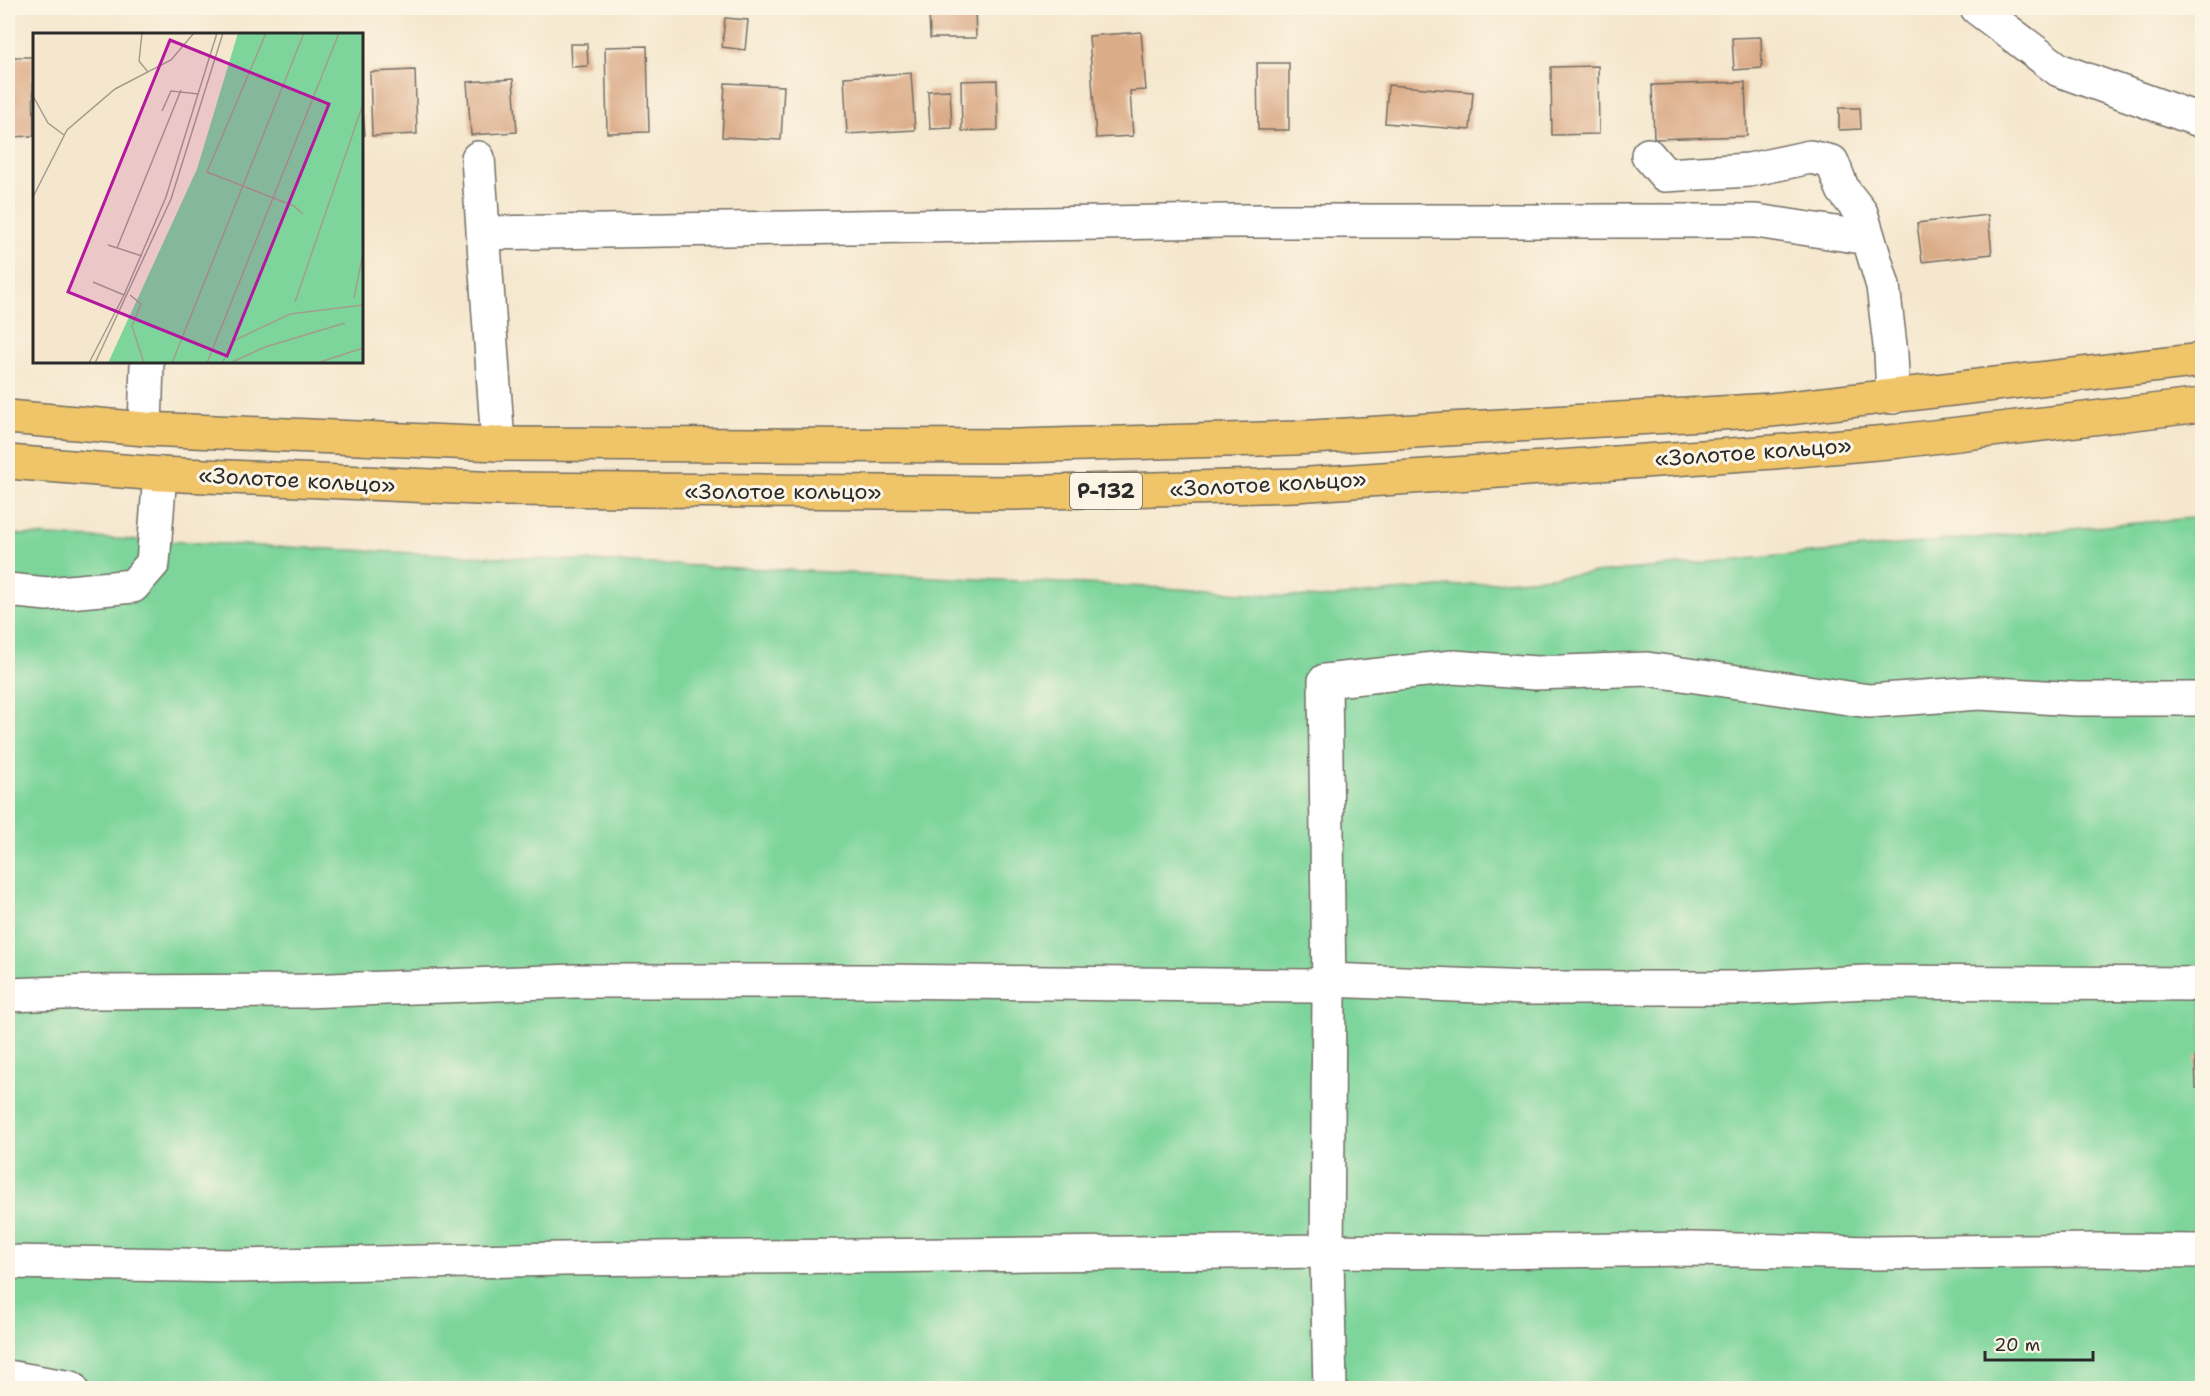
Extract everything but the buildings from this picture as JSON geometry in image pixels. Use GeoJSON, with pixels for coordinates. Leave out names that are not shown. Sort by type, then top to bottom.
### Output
{"type":"FeatureCollection","features":[{"type":"Feature","properties":{"kind":"highway","name":"«Золотое кольцо»"},"geometry":{"type":"LineString","coordinates":[[8,417],[146,429],[498,444],[1017,446],[1295,438],[1771,410],[2202,360]]}},
{"type":"Feature","properties":{"kind":"highway","name":"«Золотое кольцо»"},"geometry":{"type":"LineString","coordinates":[[8,462],[160,474],[512,489],[1013,493],[1295,485],[1785,451],[1899,441],[2202,405]]}},
{"type":"Feature","properties":{"kind":"street"},"geometry":{"type":"LineString","coordinates":[[1977,8],[2059,70],[2202,121]]}},
{"type":"Feature","properties":{"kind":"street"},"geometry":{"type":"LineString","coordinates":[[1648,155],[1665,175],[1749,170],[1810,158],[1832,162],[1843,190],[1861,213],[1883,286],[1893,397]]}},
{"type":"Feature","properties":{"kind":"street"},"geometry":{"type":"LineString","coordinates":[[478,158],[498,444]]}},
{"type":"Feature","properties":{"kind":"street"},"geometry":{"type":"LineString","coordinates":[[483,233],[1225,221],[1756,221],[1868,238]]}},
{"type":"Feature","properties":{"kind":"street"},"geometry":{"type":"LineString","coordinates":[[146,429],[147,363]]}},
{"type":"Feature","properties":{"kind":"street"},"geometry":{"type":"LineString","coordinates":[[8,590],[47,594],[133,586],[153,563],[160,474]]}},
{"type":"Feature","properties":{"kind":"street"},"geometry":{"type":"LineString","coordinates":[[1330,1389],[1327,1251],[1329,980],[1325,681],[1453,667],[1536,673],[1647,669],[1869,701],[1979,693],[2076,699],[2202,699]]}},
{"type":"Feature","properties":{"kind":"street"},"geometry":{"type":"LineString","coordinates":[[8,995],[92,992],[303,991],[575,981],[882,981],[1310,986],[1329,980],[1529,988],[1747,988],[1867,982],[2202,984]]}},
{"type":"Feature","properties":{"kind":"street"},"geometry":{"type":"LineString","coordinates":[[8,1262],[236,1266],[563,1259],[1327,1251],[1489,1252],[1691,1248],[1873,1253],[2202,1251]]}},
{"type":"Feature","properties":{"kind":"street"},"geometry":{"type":"LineString","coordinates":[[8,1377],[71,1389]]}},
{"type":"Feature","properties":{"kind":"green space"},"geometry":{"type":"Polygon","coordinates":[[[2202,517],[2202,1388],[8,1388],[8,534],[1148,587],[1321,598],[2202,517]]]}}]}
